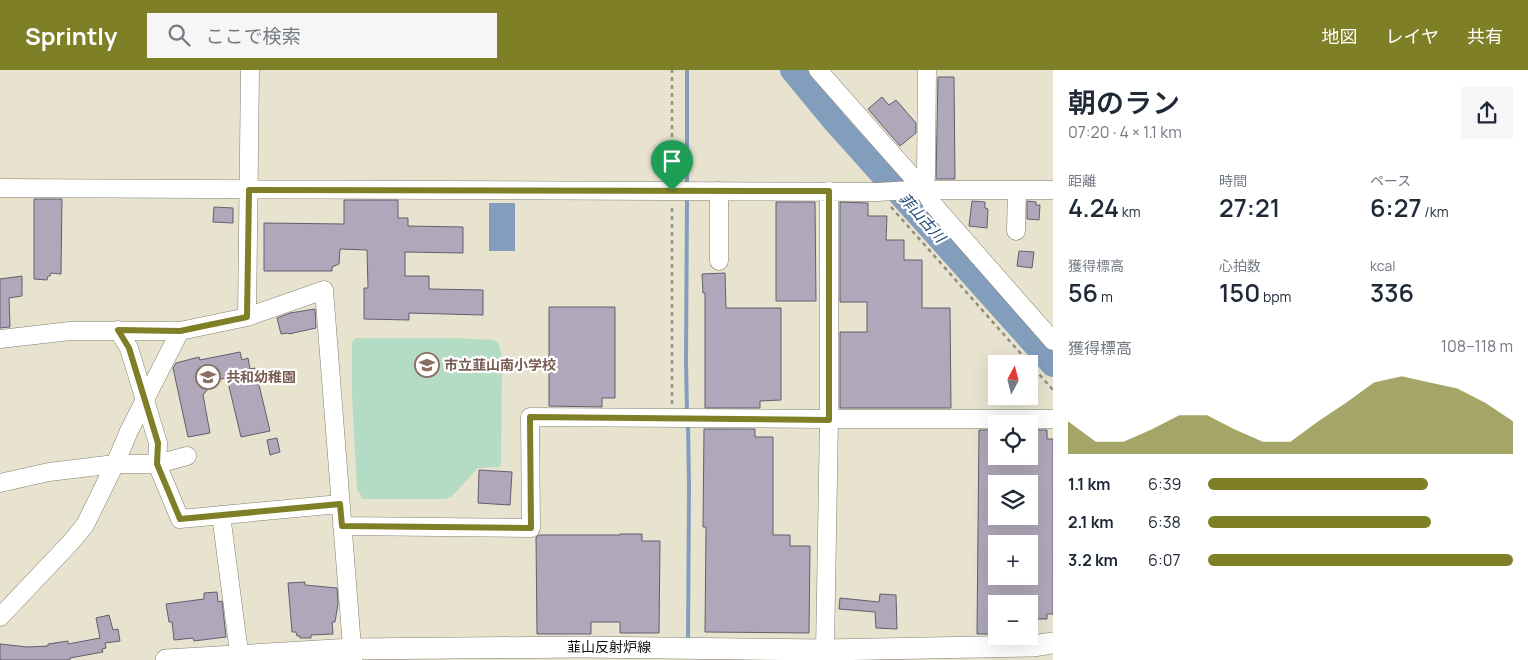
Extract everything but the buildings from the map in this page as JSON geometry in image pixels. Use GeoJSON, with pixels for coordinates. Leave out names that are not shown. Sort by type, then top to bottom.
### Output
{"type":"FeatureCollection","features":[{"type":"Feature","properties":{"kind":"main road","name":"韮山反射炉線"},"geometry":{"type":"LineString","coordinates":[[166,660],[353,654],[582,653],[676,647],[700,654],[816,653],[1033,646],[1053,643]]}},
{"type":"Feature","properties":{"kind":"street"},"geometry":{"type":"LineString","coordinates":[[247,317],[250,70]]}},
{"type":"Feature","properties":{"kind":"street"},"geometry":{"type":"LineString","coordinates":[[818,70],[917,190],[931,202],[1053,341]]}},
{"type":"Feature","properties":{"kind":"street"},"geometry":{"type":"LineString","coordinates":[[917,190],[926,176],[927,70]]}},
{"type":"Feature","properties":{"kind":"street"},"geometry":{"type":"LineString","coordinates":[[0,188],[881,192],[917,190],[1053,190]]}},
{"type":"Feature","properties":{"kind":"street"},"geometry":{"type":"LineString","coordinates":[[1016,231],[1017,190]]}},
{"type":"Feature","properties":{"kind":"street"},"geometry":{"type":"LineString","coordinates":[[719,191],[719,261]]}},
{"type":"Feature","properties":{"kind":"street"},"geometry":{"type":"LineString","coordinates":[[816,653],[829,420],[829,191]]}},
{"type":"Feature","properties":{"kind":"street"},"geometry":{"type":"LineString","coordinates":[[0,339],[70,331],[180,331],[247,317],[324,290],[353,654]]}},
{"type":"Feature","properties":{"kind":"street"},"geometry":{"type":"LineString","coordinates":[[118,330],[129,348],[158,443],[157,464],[180,519],[340,504]]}},
{"type":"Feature","properties":{"kind":"street"},"geometry":{"type":"LineString","coordinates":[[0,617],[72,541],[84,525],[180,331]]}},
{"type":"Feature","properties":{"kind":"street"},"geometry":{"type":"LineString","coordinates":[[342,526],[531,528],[530,417],[829,420],[1053,418]]}},
{"type":"Feature","properties":{"kind":"street"},"geometry":{"type":"LineString","coordinates":[[0,483],[49,472],[115,464],[157,464],[187,456]]}},
{"type":"Feature","properties":{"kind":"street"},"geometry":{"type":"LineString","coordinates":[[221,515],[240,658]]}},
{"type":"Feature","properties":{"kind":"path"},"geometry":{"type":"LineString","coordinates":[[672,70],[681,191],[672,418]]}},
{"type":"Feature","properties":{"kind":"path"},"geometry":{"type":"LineString","coordinates":[[881,192],[1053,390]]}},
{"type":"Feature","properties":{"kind":"green space"},"geometry":{"type":"Polygon","coordinates":[[[355,338],[453,338],[493,340],[498,342],[502,357],[501,464],[499,467],[478,468],[451,497],[445,499],[363,499],[357,490],[352,396],[352,342],[355,338]]]}},
{"type":"Feature","properties":{"kind":"water"},"geometry":{"type":"Polygon","coordinates":[[[489,203],[515,203],[515,251],[489,251],[489,203]]]}},
{"type":"Feature","properties":{"kind":"waterway"},"geometry":{"type":"LineString","coordinates":[[687,70],[687,185]]}},
{"type":"Feature","properties":{"kind":"waterway","name":"菲山古川"},"geometry":{"type":"LineString","coordinates":[[792,70],[835,122],[1053,365]]}},
{"type":"Feature","properties":{"kind":"waterway"},"geometry":{"type":"LineString","coordinates":[[687,195],[687,413]]}},
{"type":"Feature","properties":{"kind":"waterway"},"geometry":{"type":"LineString","coordinates":[[688,422],[688,643]]}},
{"type":"Feature","properties":{"kind":"place","name":"市立韮山南小学校"},"geometry":{"type":"Point","coordinates":[427,365]}},
{"type":"Feature","properties":{"kind":"place","name":"共和幼稚園"},"geometry":{"type":"Point","coordinates":[208,377]}},
{"type":"Feature","properties":{"kind":"route"},"geometry":{"type":"LineString","coordinates":[[249,190],[672,191],[829,191],[829,420],[530,417],[531,528],[342,526],[340,504],[180,519],[157,464],[158,443],[129,348],[118,330],[180,331],[247,317],[249,190]]}}]}
